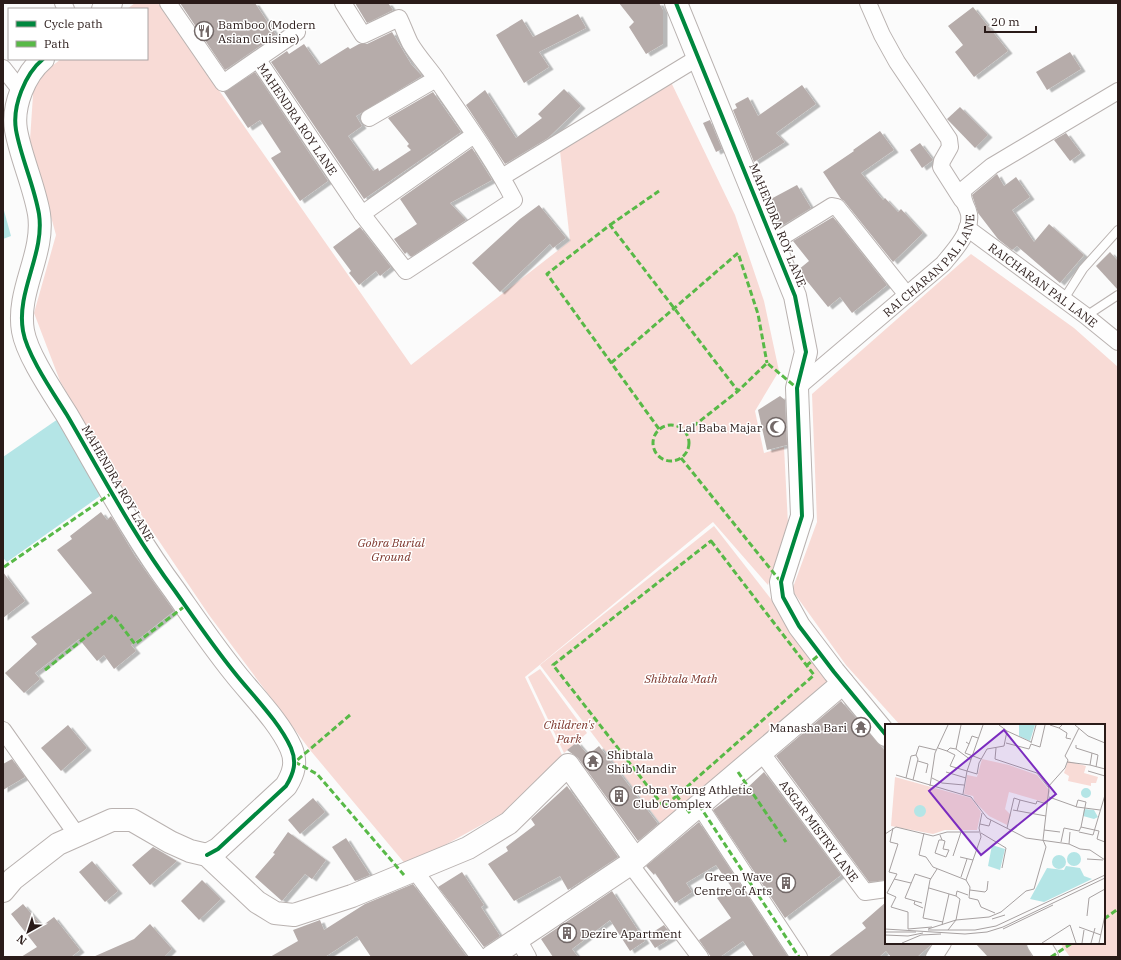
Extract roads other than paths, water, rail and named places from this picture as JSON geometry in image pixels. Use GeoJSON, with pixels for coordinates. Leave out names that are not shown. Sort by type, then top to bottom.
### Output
{"type":"FeatureCollection","features":[{"type":"Feature","properties":{"kind":"street","name":"MAHENDRA ROY LANE"},"geometry":{"type":"LineString","coordinates":[[168,3],[223,83],[258,60],[362,214],[406,272],[514,200],[502,177],[436,79],[410,44],[399,18],[364,36],[343,3]]}},
{"type":"Feature","properties":{"kind":"street","name":"MAHENDRA ROY LANE"},"geometry":{"type":"LineString","coordinates":[[676,3],[795,296],[806,352],[797,388],[802,516],[781,582],[783,597],[800,626],[843,683],[885,733]]}},
{"type":"Feature","properties":{"kind":"street"},"geometry":{"type":"LineString","coordinates":[[868,3],[882,35],[900,67],[949,139],[950,147],[942,161],[941,167],[962,200]]}},
{"type":"Feature","properties":{"kind":"street"},"geometry":{"type":"LineString","coordinates":[[258,60],[297,32]]}},
{"type":"Feature","properties":{"kind":"street"},"geometry":{"type":"LineString","coordinates":[[502,177],[699,57]]}},
{"type":"Feature","properties":{"kind":"street","name":"MAHENDRA ROY LANE"},"geometry":{"type":"LineString","coordinates":[[42,60],[37,64],[24,84],[9,131],[39,215],[39,238],[21,312],[23,333],[38,367],[146,552],[228,665],[281,730],[291,748],[295,762],[293,775],[286,786],[218,848],[207,855]]}},
{"type":"Feature","properties":{"kind":"street"},"geometry":{"type":"LineString","coordinates":[[3,68],[22,92]]}},
{"type":"Feature","properties":{"kind":"street"},"geometry":{"type":"LineString","coordinates":[[369,118],[436,79]]}},
{"type":"Feature","properties":{"kind":"street","name":"RAI CHARAN PAL LANE"},"geometry":{"type":"LineString","coordinates":[[797,388],[943,264],[956,247],[967,228],[969,214],[962,200],[963,190],[992,166],[1118,91]]}},
{"type":"Feature","properties":{"kind":"street"},"geometry":{"type":"LineString","coordinates":[[362,214],[474,135]]}},
{"type":"Feature","properties":{"kind":"street"},"geometry":{"type":"LineString","coordinates":[[774,242],[832,206],[837,207],[907,295]]}},
{"type":"Feature","properties":{"kind":"street","name":"RAICHARAN PAL LANE"},"geometry":{"type":"LineString","coordinates":[[967,228],[1064,299],[1118,342]]}},
{"type":"Feature","properties":{"kind":"street"},"geometry":{"type":"LineString","coordinates":[[491,957],[523,948],[633,862],[843,683]]}},
{"type":"Feature","properties":{"kind":"street"},"geometry":{"type":"LineString","coordinates":[[3,730],[77,835]]}},
{"type":"Feature","properties":{"kind":"street","name":"ASGAR MISTRY LANE"},"geometry":{"type":"LineString","coordinates":[[761,752],[865,892],[885,888]]}},
{"type":"Feature","properties":{"kind":"street"},"geometry":{"type":"LineString","coordinates":[[3,891],[13,878],[58,844],[112,820],[132,820],[170,842],[190,851],[207,855],[257,902],[275,913],[294,915],[352,896],[468,848],[509,823],[568,765],[633,862],[700,957]]}},
{"type":"Feature","properties":{"kind":"street"},"geometry":{"type":"LineString","coordinates":[[699,805],[799,957]]}},
{"type":"Feature","properties":{"kind":"street"},"geometry":{"type":"LineString","coordinates":[[415,871],[479,957]]}},
{"type":"Feature","properties":{"kind":"street"},"geometry":{"type":"LineString","coordinates":[[934,957],[942,944]]}},
{"type":"Feature","properties":{"kind":"street"},"geometry":{"type":"LineString","coordinates":[[1039,944],[1047,957]]}},
{"type":"Feature","properties":{"kind":"lane"},"geometry":{"type":"LineString","coordinates":[[1064,299],[1083,269],[1118,230]]}},
{"type":"Feature","properties":{"kind":"lane"},"geometry":{"type":"LineString","coordinates":[[1086,316],[1118,295]]}},
{"type":"Feature","properties":{"kind":"water"},"geometry":{"type":"Polygon","coordinates":[[[3,207],[11,236],[3,239],[3,207]]]}},
{"type":"Feature","properties":{"kind":"water"},"geometry":{"type":"Polygon","coordinates":[[[58,419],[100,496],[7,562],[3,558],[3,457],[58,419]]]}},
{"type":"Feature","properties":{"kind":"place","name":"Bamboo (Modern Asian Cuisine)"},"geometry":{"type":"Point","coordinates":[204,31]}},
{"type":"Feature","properties":{"kind":"place","name":"Lal Baba Majar"},"geometry":{"type":"Point","coordinates":[776,427]}},
{"type":"Feature","properties":{"kind":"place","name":"Manasha Bari"},"geometry":{"type":"Point","coordinates":[861,727]}},
{"type":"Feature","properties":{"kind":"place","name":"Shibtala Shib Mandir"},"geometry":{"type":"Point","coordinates":[593,761]}},
{"type":"Feature","properties":{"kind":"place","name":"Gobra Young Athletic Club Complex"},"geometry":{"type":"Point","coordinates":[619,796]}},
{"type":"Feature","properties":{"kind":"place","name":"Green Wave Centre of Arts"},"geometry":{"type":"Point","coordinates":[786,883]}},
{"type":"Feature","properties":{"kind":"place","name":"Dezire Apartment"},"geometry":{"type":"Point","coordinates":[567,933]}},
{"type":"Feature","properties":{"kind":"park label","name":"Gobra Burial Ground"},"geometry":{"type":"Point","coordinates":[391,549]}},
{"type":"Feature","properties":{"kind":"park label","name":"Shibtala Math"},"geometry":{"type":"Point","coordinates":[681,678]}},
{"type":"Feature","properties":{"kind":"park label","name":"Children's Park"},"geometry":{"type":"Point","coordinates":[569,731]}}]}
